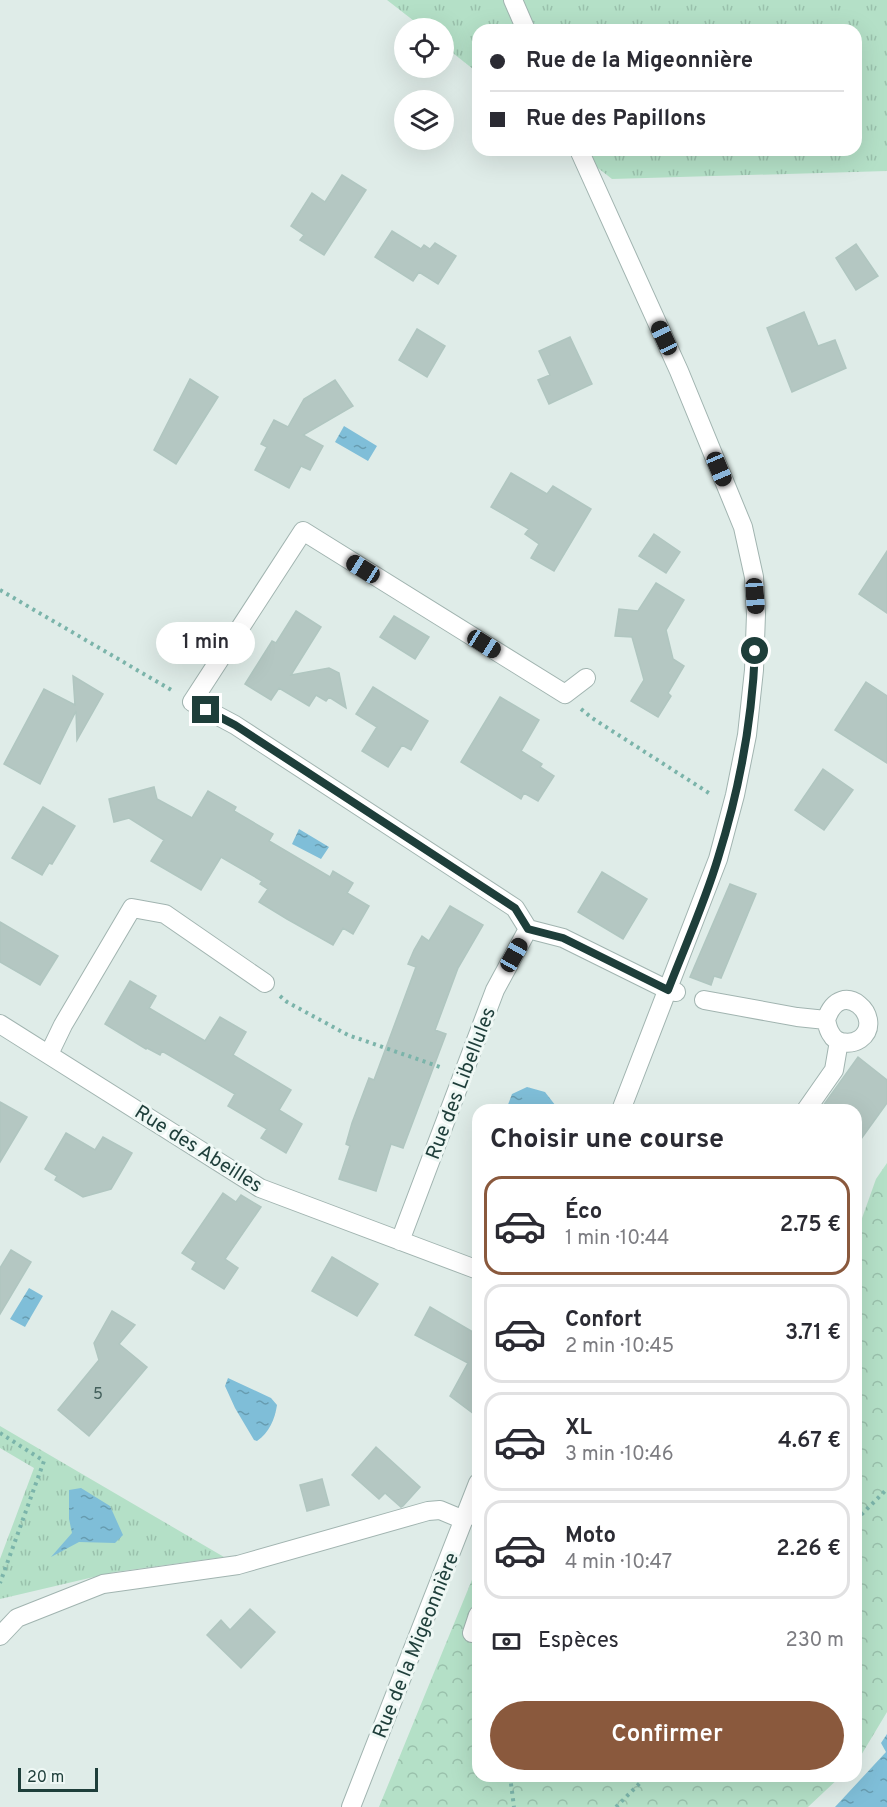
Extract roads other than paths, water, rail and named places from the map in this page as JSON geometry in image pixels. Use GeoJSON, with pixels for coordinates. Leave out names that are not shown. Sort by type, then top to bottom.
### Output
{"type":"FeatureCollection","features":[{"type":"Feature","properties":{"kind":"street"},"geometry":{"type":"LineString","coordinates":[[515,4],[523,24]]}},
{"type":"Feature","properties":{"kind":"street"},"geometry":{"type":"LineString","coordinates":[[582,156],[679,371],[743,527],[754,586],[756,614],[754,670],[747,735],[718,859],[672,991],[624,1104]]}},
{"type":"Feature","properties":{"kind":"street"},"geometry":{"type":"LineString","coordinates":[[586,678],[565,694],[303,531],[192,702],[235,725],[515,908],[528,929],[563,938],[672,991]]}},
{"type":"Feature","properties":{"kind":"street"},"geometry":{"type":"LineString","coordinates":[[49,1054],[63,1025],[132,908],[165,914],[266,983]]}},
{"type":"Feature","properties":{"kind":"street","name":"Rue des Libellules"},"geometry":{"type":"LineString","coordinates":[[400,1241],[495,990],[528,929]]}},
{"type":"Feature","properties":{"kind":"street"},"geometry":{"type":"LineString","coordinates":[[704,1000],[826,1020]]}},
{"type":"Feature","properties":{"kind":"street"},"geometry":{"type":"LineString","coordinates":[[845,1000],[854,1000],[863,1006],[869,1016],[869,1024],[865,1035],[851,1043],[839,1041],[831,1035],[826,1020],[835,1004],[845,1000]]}},
{"type":"Feature","properties":{"kind":"street","name":"Rue des Abeilles"},"geometry":{"type":"LineString","coordinates":[[0,1024],[260,1188],[472,1268]]}},
{"type":"Feature","properties":{"kind":"street"},"geometry":{"type":"LineString","coordinates":[[810,1104],[834,1070],[839,1041]]}},
{"type":"Feature","properties":{"kind":"street","name":"Rue de la Migeonnière"},"geometry":{"type":"LineString","coordinates":[[351,1807],[472,1499]]}},
{"type":"Feature","properties":{"kind":"street"},"geometry":{"type":"LineString","coordinates":[[0,1636],[8,1617],[103,1584],[238,1565],[428,1511],[440,1510],[464,1520]]}},
{"type":"Feature","properties":{"kind":"water"},"geometry":{"type":"Polygon","coordinates":[[[344,426],[377,446],[368,461],[335,442],[344,426]]]}},
{"type":"Feature","properties":{"kind":"water"},"geometry":{"type":"Polygon","coordinates":[[[299,829],[329,847],[321,859],[292,844],[299,829]]]}},
{"type":"Feature","properties":{"kind":"water"},"geometry":{"type":"Polygon","coordinates":[[[527,1087],[545,1092],[554,1104],[508,1104],[512,1094],[527,1087]]]}},
{"type":"Feature","properties":{"kind":"water"},"geometry":{"type":"Polygon","coordinates":[[[29,1288],[43,1296],[25,1327],[10,1319],[29,1288]]]}},
{"type":"Feature","properties":{"kind":"water"},"geometry":{"type":"Polygon","coordinates":[[[228,1378],[271,1398],[277,1405],[271,1425],[257,1441],[254,1440],[235,1408],[225,1386],[228,1378]]]}},
{"type":"Feature","properties":{"kind":"water"},"geometry":{"type":"Polygon","coordinates":[[[81,1488],[110,1506],[123,1535],[115,1543],[79,1542],[51,1557],[72,1533],[69,1519],[69,1490],[81,1488]]]}},
{"type":"Feature","properties":{"kind":"water"},"geometry":{"type":"Polygon","coordinates":[[[887,1734],[887,1807],[835,1807],[858,1782],[862,1782],[862,1778],[886,1752],[881,1743],[887,1734]]]}}]}
